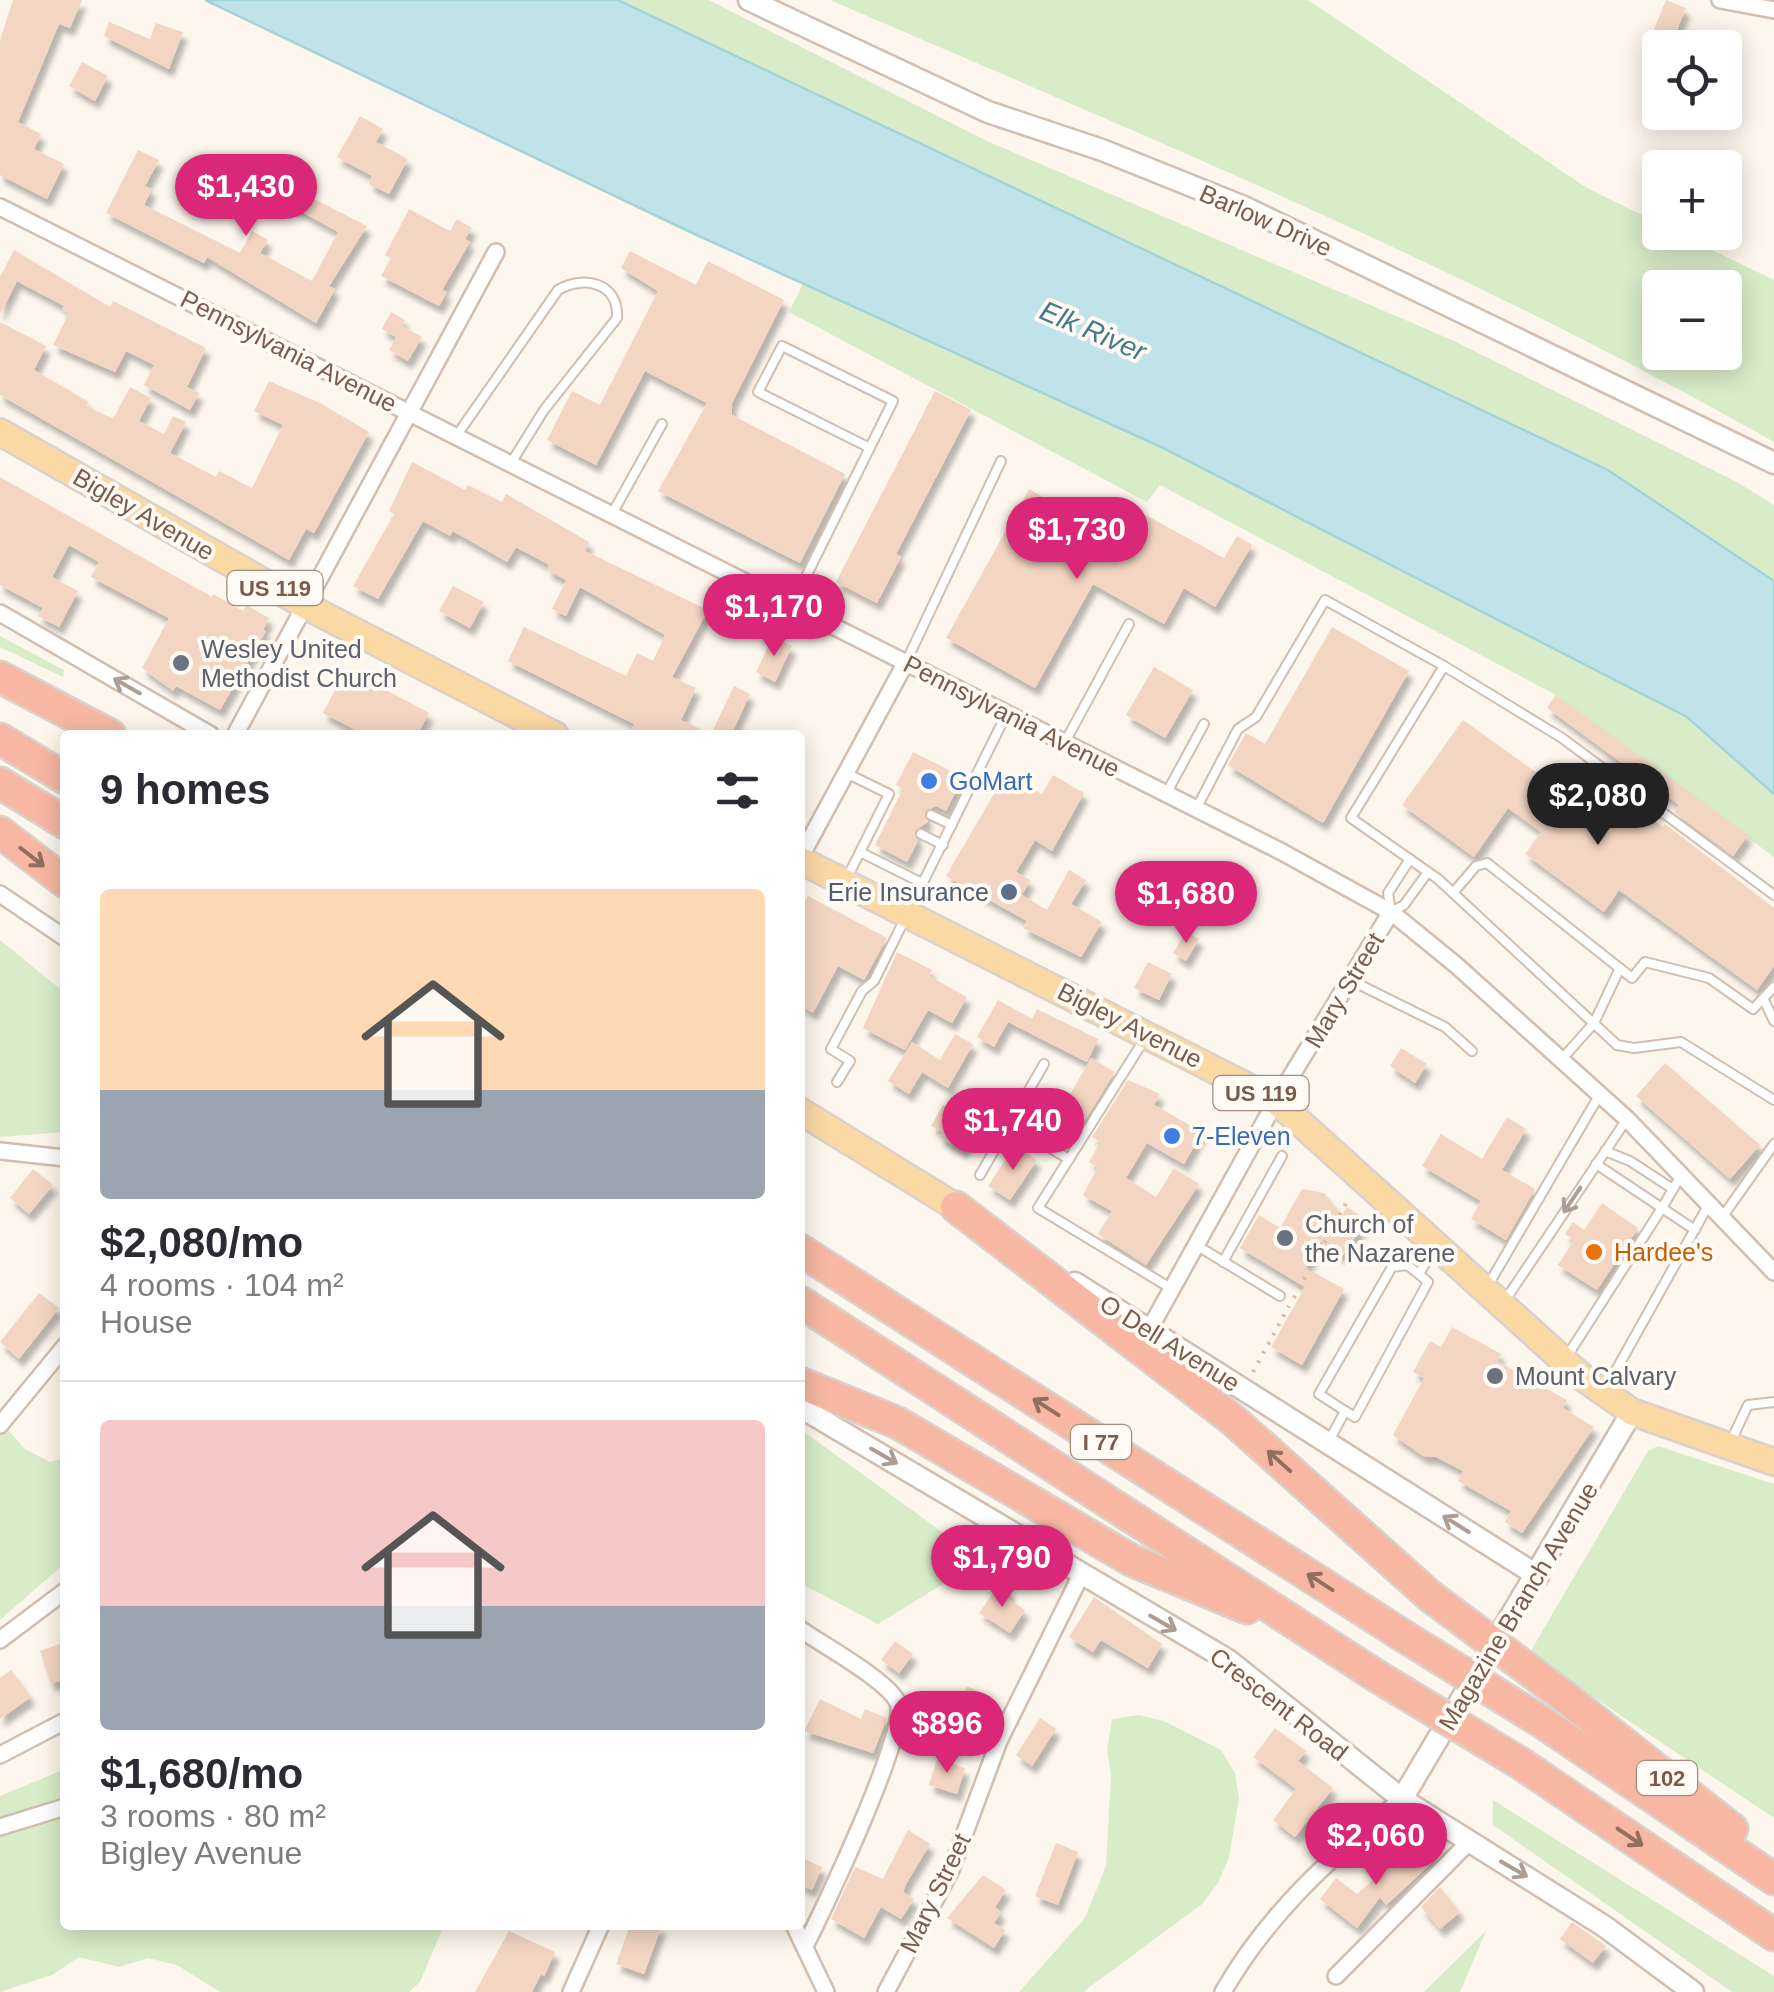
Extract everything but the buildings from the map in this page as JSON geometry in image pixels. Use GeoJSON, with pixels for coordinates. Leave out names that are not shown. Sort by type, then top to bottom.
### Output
{"type":"FeatureCollection","features":[{"type":"Feature","properties":{"kind":"highway"},"geometry":{"type":"LineString","coordinates":[[0,677],[101,730]]}},
{"type":"Feature","properties":{"kind":"highway"},"geometry":{"type":"LineString","coordinates":[[0,739],[60,775]]}},
{"type":"Feature","properties":{"kind":"highway"},"geometry":{"type":"LineString","coordinates":[[0,782],[60,820]]}},
{"type":"Feature","properties":{"kind":"highway"},"geometry":{"type":"LineString","coordinates":[[0,832],[60,878]]}},
{"type":"Feature","properties":{"kind":"highway","name":"102"},"geometry":{"type":"LineString","coordinates":[[956,1207],[1232,1420],[1430,1596],[1774,1862]]}},
{"type":"Feature","properties":{"kind":"highway","name":"I 77"},"geometry":{"type":"LineString","coordinates":[[805,1253],[1545,1724],[1774,1879]]}},
{"type":"Feature","properties":{"kind":"highway","name":"I 77"},"geometry":{"type":"LineString","coordinates":[[805,1305],[1375,1675],[1520,1763],[1774,1935]]}},
{"type":"Feature","properties":{"kind":"highway"},"geometry":{"type":"LineString","coordinates":[[805,1385],[898,1424],[1130,1560],[1316,1636]]}},
{"type":"Feature","properties":{"kind":"main road","name":"Bigley Avenue"},"geometry":{"type":"LineString","coordinates":[[0,432],[304,605],[545,730]]}},
{"type":"Feature","properties":{"kind":"main road","name":"Bigley Avenue"},"geometry":{"type":"LineString","coordinates":[[805,862],[1276,1101],[1564,1362],[1604,1392],[1632,1412],[1774,1462]]}},
{"type":"Feature","properties":{"kind":"main road","name":"O Dell Avenue"},"geometry":{"type":"LineString","coordinates":[[805,1114],[956,1207]]}},
{"type":"Feature","properties":{"kind":"street","name":"Barlow Drive"},"geometry":{"type":"LineString","coordinates":[[748,0],[988,112],[1102,150],[1244,207],[1774,463]]}},
{"type":"Feature","properties":{"kind":"street"},"geometry":{"type":"LineString","coordinates":[[1720,0],[1774,10]]}},
{"type":"Feature","properties":{"kind":"street","name":"Pennsylvania Avenue"},"geometry":{"type":"LineString","coordinates":[[0,207],[458,435],[1392,912],[1627,1119],[1774,1272]]}},
{"type":"Feature","properties":{"kind":"street"},"geometry":{"type":"LineString","coordinates":[[238,730],[496,252]]}},
{"type":"Feature","properties":{"kind":"street"},"geometry":{"type":"LineString","coordinates":[[0,613],[202,730]]}},
{"type":"Feature","properties":{"kind":"street"},"geometry":{"type":"LineString","coordinates":[[805,850],[906,662]]}},
{"type":"Feature","properties":{"kind":"street"},"geometry":{"type":"LineString","coordinates":[[0,894],[60,935]]}},
{"type":"Feature","properties":{"kind":"street","name":"Mary Street"},"geometry":{"type":"LineString","coordinates":[[1149,1330],[1276,1101],[1392,912]]}},
{"type":"Feature","properties":{"kind":"street"},"geometry":{"type":"LineString","coordinates":[[0,1151],[60,1157]]}},
{"type":"Feature","properties":{"kind":"street","name":"O Dell Avenue"},"geometry":{"type":"LineString","coordinates":[[956,1207],[1538,1576]]}},
{"type":"Feature","properties":{"kind":"street"},"geometry":{"type":"LineString","coordinates":[[0,1425],[60,1352]]}},
{"type":"Feature","properties":{"kind":"street","name":"Crescent Road"},"geometry":{"type":"LineString","coordinates":[[805,1410],[1228,1660],[1402,1799],[1604,1926],[1694,1992]]}},
{"type":"Feature","properties":{"kind":"street","name":"Magazine Branch Avenue"},"geometry":{"type":"LineString","coordinates":[[1402,1799],[1632,1412]]}},
{"type":"Feature","properties":{"kind":"street","name":"Mary Street"},"geometry":{"type":"LineString","coordinates":[[886,1992],[951,1870],[999,1741],[1081,1575]]}},
{"type":"Feature","properties":{"kind":"street"},"geometry":{"type":"LineString","coordinates":[[0,1640],[60,1594]]}},
{"type":"Feature","properties":{"kind":"street"},"geometry":{"type":"LineString","coordinates":[[805,1633],[892,1693],[900,1720],[850,1850],[805,1946]]}},
{"type":"Feature","properties":{"kind":"street"},"geometry":{"type":"LineString","coordinates":[[0,1755],[60,1724]]}},
{"type":"Feature","properties":{"kind":"street"},"geometry":{"type":"LineString","coordinates":[[1223,1992],[1244,1955],[1320,1865],[1402,1799]]}},
{"type":"Feature","properties":{"kind":"street"},"geometry":{"type":"LineString","coordinates":[[0,1827],[60,1809]]}},
{"type":"Feature","properties":{"kind":"street"},"geometry":{"type":"LineString","coordinates":[[1336,1976],[1468,1843]]}},
{"type":"Feature","properties":{"kind":"street"},"geometry":{"type":"LineString","coordinates":[[571,1992],[598,1930]]}},
{"type":"Feature","properties":{"kind":"street"},"geometry":{"type":"LineString","coordinates":[[797,1930],[826,1992]]}},
{"type":"Feature","properties":{"kind":"lane"},"geometry":{"type":"LineString","coordinates":[[458,435],[558,290],[574,280],[590,281],[607,289],[617,318],[544,410],[511,462]]}},
{"type":"Feature","properties":{"kind":"lane"},"geometry":{"type":"LineString","coordinates":[[792,605],[870,448],[893,401],[782,346],[758,392],[870,448]]}},
{"type":"Feature","properties":{"kind":"lane"},"geometry":{"type":"LineString","coordinates":[[612,514],[662,424]]}},
{"type":"Feature","properties":{"kind":"lane"},"geometry":{"type":"LineString","coordinates":[[906,662],[1001,461]]}},
{"type":"Feature","properties":{"kind":"lane"},"geometry":{"type":"LineString","coordinates":[[1196,809],[1238,729],[1256,717],[1325,600],[1562,738],[1774,895]]}},
{"type":"Feature","properties":{"kind":"lane"},"geometry":{"type":"LineString","coordinates":[[1064,742],[1129,624]]}},
{"type":"Feature","properties":{"kind":"lane"},"geometry":{"type":"LineString","coordinates":[[1444,666],[1350,818],[1453,893],[1617,1045],[1681,1042],[1774,1100]]}},
{"type":"Feature","properties":{"kind":"lane"},"geometry":{"type":"LineString","coordinates":[[837,1082],[850,1061],[830,1048],[862,992],[874,982],[1007,714]]}},
{"type":"Feature","properties":{"kind":"lane"},"geometry":{"type":"LineString","coordinates":[[1166,794],[1204,724]]}},
{"type":"Feature","properties":{"kind":"lane"},"geometry":{"type":"LineString","coordinates":[[846,773],[898,799]]}},
{"type":"Feature","properties":{"kind":"lane"},"geometry":{"type":"LineString","coordinates":[[846,882],[888,794]]}},
{"type":"Feature","properties":{"kind":"lane"},"geometry":{"type":"LineString","coordinates":[[879,814],[888,818]]}},
{"type":"Feature","properties":{"kind":"lane"},"geometry":{"type":"LineString","coordinates":[[931,815],[952,825]]}},
{"type":"Feature","properties":{"kind":"lane"},"geometry":{"type":"LineString","coordinates":[[922,834],[943,845]]}},
{"type":"Feature","properties":{"kind":"lane"},"geometry":{"type":"LineString","coordinates":[[860,852],[924,884]]}},
{"type":"Feature","properties":{"kind":"lane"},"geometry":{"type":"LineString","coordinates":[[1410,859],[1388,893],[1392,912],[1404,906],[1428,872]]}},
{"type":"Feature","properties":{"kind":"lane"},"geometry":{"type":"LineString","coordinates":[[1453,893],[1476,866],[1496,867],[1632,978],[1644,962],[1709,978],[1752,1008],[1774,987]]}},
{"type":"Feature","properties":{"kind":"lane"},"geometry":{"type":"LineString","coordinates":[[1562,1059],[1594,1023],[1620,968]]}},
{"type":"Feature","properties":{"kind":"lane"},"geometry":{"type":"LineString","coordinates":[[1350,980],[1445,1028],[1472,1051]]}},
{"type":"Feature","properties":{"kind":"lane"},"geometry":{"type":"LineString","coordinates":[[1764,1000],[1774,1021]]}},
{"type":"Feature","properties":{"kind":"lane"},"geometry":{"type":"LineString","coordinates":[[1148,1034],[1038,1208],[1172,1290]]}},
{"type":"Feature","properties":{"kind":"lane"},"geometry":{"type":"LineString","coordinates":[[980,1175],[1044,1064]]}},
{"type":"Feature","properties":{"kind":"lane"},"geometry":{"type":"LineString","coordinates":[[1493,1299],[1600,1094]]}},
{"type":"Feature","properties":{"kind":"lane"},"geometry":{"type":"LineString","coordinates":[[1493,1299],[1627,1119]]}},
{"type":"Feature","properties":{"kind":"lane"},"geometry":{"type":"LineString","coordinates":[[1010,1124],[1069,1159]]}},
{"type":"Feature","properties":{"kind":"lane"},"geometry":{"type":"LineString","coordinates":[[1723,1216],[1774,1144]]}},
{"type":"Feature","properties":{"kind":"lane"},"geometry":{"type":"LineString","coordinates":[[1605,1151],[1630,1161],[1673,1189]]}},
{"type":"Feature","properties":{"kind":"lane"},"geometry":{"type":"LineString","coordinates":[[1223,1262],[1282,1156]]}},
{"type":"Feature","properties":{"kind":"lane"},"geometry":{"type":"LineString","coordinates":[[1596,1164],[1695,1230]]}},
{"type":"Feature","properties":{"kind":"lane"},"geometry":{"type":"LineString","coordinates":[[1564,1362],[1682,1173]]}},
{"type":"Feature","properties":{"kind":"lane"},"geometry":{"type":"LineString","coordinates":[[1604,1392],[1710,1202]]}},
{"type":"Feature","properties":{"kind":"lane"},"geometry":{"type":"LineString","coordinates":[[1420,1274],[1436,1245]]}},
{"type":"Feature","properties":{"kind":"lane"},"geometry":{"type":"LineString","coordinates":[[1196,1246],[1280,1296]]}},
{"type":"Feature","properties":{"kind":"lane"},"geometry":{"type":"LineString","coordinates":[[1407,1266],[1428,1282],[1355,1417],[1345,1410],[1319,1394],[1392,1267],[1407,1266]]}},
{"type":"Feature","properties":{"kind":"lane"},"geometry":{"type":"LineString","coordinates":[[1728,1447],[1748,1405],[1774,1402]]}},
{"type":"Feature","properties":{"kind":"lane"},"geometry":{"type":"LineString","coordinates":[[1328,1443],[1345,1410]]}},
{"type":"Feature","properties":{"kind":"path"},"geometry":{"type":"LineString","coordinates":[[1244,1390],[1348,1198]]}},
{"type":"Feature","properties":{"kind":"green space"},"geometry":{"type":"Polygon","coordinates":[[[618,0],[709,0],[987,141],[1452,340],[1737,482],[1774,505],[1774,581],[1608,470],[618,0]]]}},
{"type":"Feature","properties":{"kind":"green space"},"geometry":{"type":"Polygon","coordinates":[[[830,0],[1308,0],[1587,188],[1642,215],[1642,250],[1712,250],[1774,280],[1774,442],[1642,370],[1742,370],[1742,270],[1642,270],[1642,370],[1427,263],[830,0]]]}},
{"type":"Feature","properties":{"kind":"green space"},"geometry":{"type":"Polygon","coordinates":[[[803,284],[1161,447],[1687,717],[1774,794],[1774,857],[1556,695],[1160,485],[1147,502],[789,312],[803,284]]]}},
{"type":"Feature","properties":{"kind":"green space"},"geometry":{"type":"Polygon","coordinates":[[[0,636],[64,670],[63,677],[0,647],[0,636]]]}},
{"type":"Feature","properties":{"kind":"green space"},"geometry":{"type":"Polygon","coordinates":[[[0,940],[60,989],[60,1132],[0,1137],[0,940]]]}},
{"type":"Feature","properties":{"kind":"green space"},"geometry":{"type":"Polygon","coordinates":[[[0,1421],[25,1449],[50,1462],[60,1459],[60,1567],[0,1620],[0,1421]]]}},
{"type":"Feature","properties":{"kind":"green space"},"geometry":{"type":"Polygon","coordinates":[[[805,1433],[974,1555],[951,1579],[878,1624],[805,1586],[805,1433]]]}},
{"type":"Feature","properties":{"kind":"green space"},"geometry":{"type":"Polygon","coordinates":[[[1658,1446],[1774,1484],[1774,1818],[1529,1654],[1648,1451],[1658,1446]]]}},
{"type":"Feature","properties":{"kind":"green space"},"geometry":{"type":"Polygon","coordinates":[[[1139,1715],[1166,1722],[1221,1750],[1235,1773],[1239,1799],[1229,1857],[1218,1883],[1202,1904],[1083,1992],[1019,1992],[1085,1918],[1106,1866],[1111,1776],[1107,1749],[1112,1719],[1139,1715]]]}},
{"type":"Feature","properties":{"kind":"green space"},"geometry":{"type":"Polygon","coordinates":[[[60,1771],[60,1930],[442,1930],[420,1982],[409,1992],[220,1992],[177,1965],[148,1958],[119,1967],[79,1957],[52,1975],[0,1992],[0,1796],[60,1771]]]}},
{"type":"Feature","properties":{"kind":"green space"},"geometry":{"type":"Polygon","coordinates":[[[1493,1800],[1774,1976],[1774,1992],[1732,1992],[1493,1825],[1493,1800]]]}},
{"type":"Feature","properties":{"kind":"green space"},"geometry":{"type":"Polygon","coordinates":[[[1486,1931],[1460,1992],[1424,1992],[1486,1931]]]}},
{"type":"Feature","properties":{"kind":"water","name":"Elk River"},"geometry":{"type":"Polygon","coordinates":[[[205,0],[618,0],[1608,470],[1774,581],[1774,794],[1687,717],[1161,447],[688,231],[205,0]]]}},
{"type":"Feature","properties":{"kind":"place","name":"Wesley United Methodist Church"},"geometry":{"type":"Point","coordinates":[181,663]}},
{"type":"Feature","properties":{"kind":"place","name":"GoMart"},"geometry":{"type":"Point","coordinates":[929,781]}},
{"type":"Feature","properties":{"kind":"place","name":"Erie Insurance"},"geometry":{"type":"Point","coordinates":[1009,892]}},
{"type":"Feature","properties":{"kind":"place","name":"7-Eleven"},"geometry":{"type":"Point","coordinates":[1172,1136]}},
{"type":"Feature","properties":{"kind":"place","name":"Church of the Nazarene"},"geometry":{"type":"Point","coordinates":[1285,1238]}},
{"type":"Feature","properties":{"kind":"place","name":"Hardee's"},"geometry":{"type":"Point","coordinates":[1594,1252]}},
{"type":"Feature","properties":{"kind":"place","name":"Mount Calvary"},"geometry":{"type":"Point","coordinates":[1495,1376]}}]}
